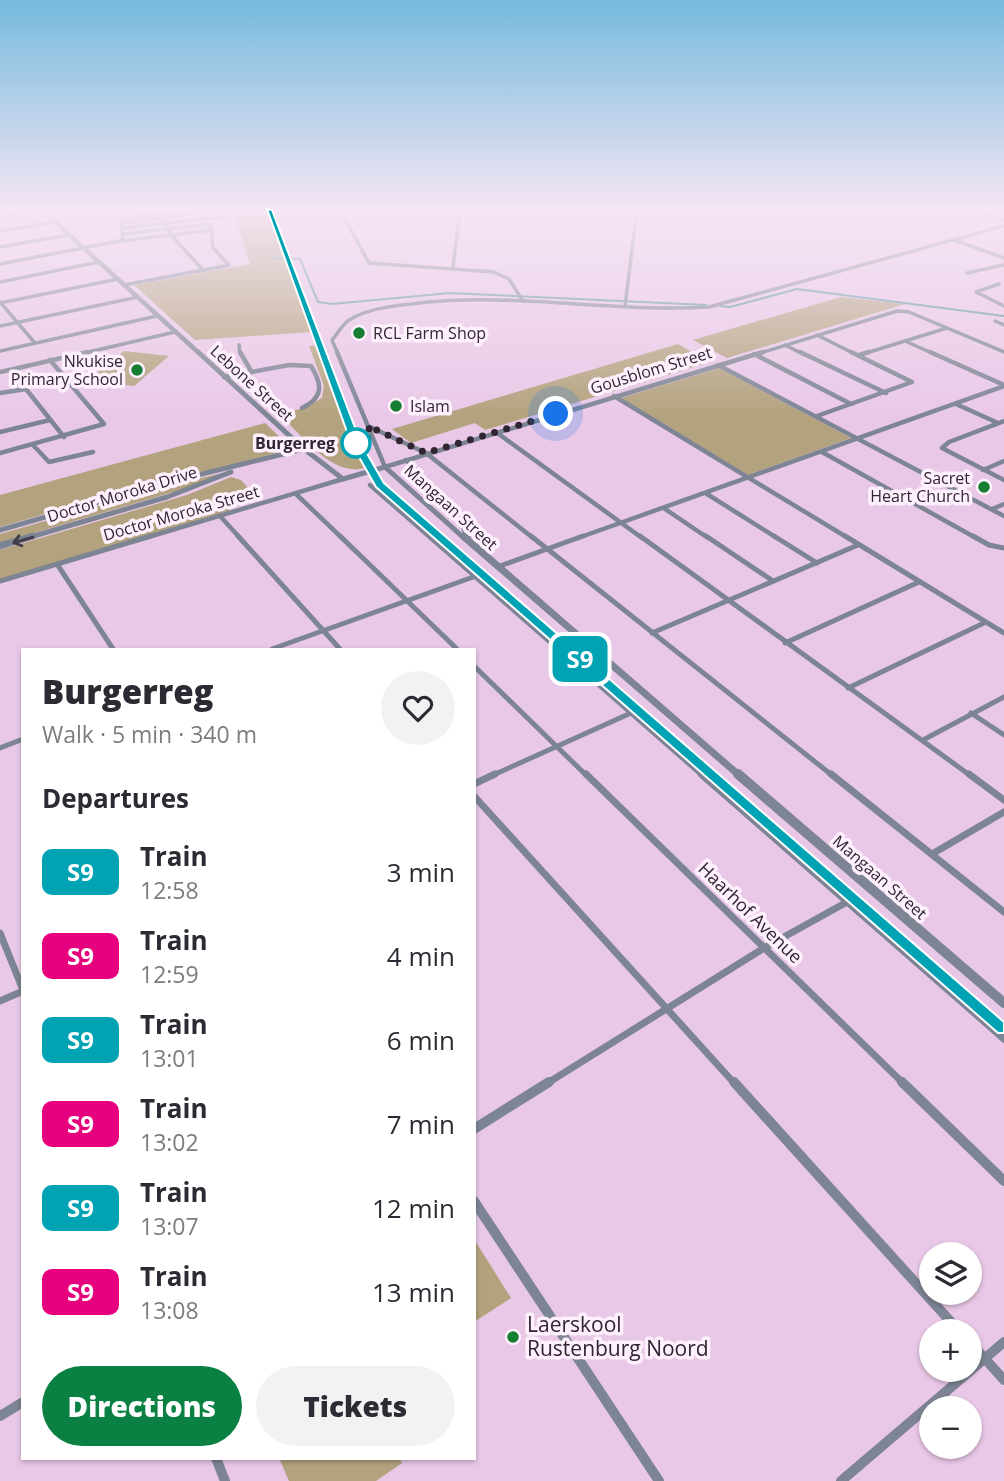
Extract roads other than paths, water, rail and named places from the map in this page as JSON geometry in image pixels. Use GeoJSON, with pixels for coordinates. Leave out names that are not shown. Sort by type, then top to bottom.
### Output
{"type":"FeatureCollection","features":[{"type":"Feature","properties":{"kind":"street"},"geometry":{"type":"LineString","coordinates":[[0,303],[117,279]]}},
{"type":"Feature","properties":{"kind":"street","name":"Lebone Street"},"geometry":{"type":"LineString","coordinates":[[118,279],[303,449],[343,479]]}},
{"type":"Feature","properties":{"kind":"street"},"geometry":{"type":"LineString","coordinates":[[124,285],[156,279]]}},
{"type":"Feature","properties":{"kind":"street"},"geometry":{"type":"LineString","coordinates":[[507,279],[523,301]]}},
{"type":"Feature","properties":{"kind":"street"},"geometry":{"type":"LineString","coordinates":[[625,306],[628,279]]}},
{"type":"Feature","properties":{"kind":"street","name":"Mangaan Street"},"geometry":{"type":"LineString","coordinates":[[811,279],[709,307],[523,301],[409,301],[368,309],[342,323],[332,340],[386,467],[497,567],[1004,1003]]}},
{"type":"Feature","properties":{"kind":"street"},"geometry":{"type":"LineString","coordinates":[[1004,288],[1002,283],[976,292],[1004,306]]}},
{"type":"Feature","properties":{"kind":"street"},"geometry":{"type":"LineString","coordinates":[[0,326],[138,297]]}},
{"type":"Feature","properties":{"kind":"street"},"geometry":{"type":"LineString","coordinates":[[0,303],[34,343]]}},
{"type":"Feature","properties":{"kind":"street","name":"Gousblom Street"},"geometry":{"type":"LineString","coordinates":[[370,471],[901,311],[947,328]]}},
{"type":"Feature","properties":{"kind":"street"},"geometry":{"type":"LineString","coordinates":[[0,351],[157,316]]}},
{"type":"Feature","properties":{"kind":"street"},"geometry":{"type":"LineString","coordinates":[[995,321],[1004,325]]}},
{"type":"Feature","properties":{"kind":"street"},"geometry":{"type":"LineString","coordinates":[[859,355],[947,328],[1004,352]]}},
{"type":"Feature","properties":{"kind":"street"},"geometry":{"type":"LineString","coordinates":[[0,372],[175,332]]}},
{"type":"Feature","properties":{"kind":"street"},"geometry":{"type":"LineString","coordinates":[[817,335],[912,382],[817,416]]}},
{"type":"Feature","properties":{"kind":"street"},"geometry":{"type":"LineString","coordinates":[[905,341],[1004,385]]}},
{"type":"Feature","properties":{"kind":"street"},"geometry":{"type":"LineString","coordinates":[[239,345],[241,358],[251,371]]}},
{"type":"Feature","properties":{"kind":"street"},"geometry":{"type":"LineString","coordinates":[[785,345],[886,393]]}},
{"type":"Feature","properties":{"kind":"street"},"geometry":{"type":"LineString","coordinates":[[754,354],[851,404]]}},
{"type":"Feature","properties":{"kind":"street"},"geometry":{"type":"LineString","coordinates":[[0,453],[98,427],[104,422],[50,360]]}},
{"type":"Feature","properties":{"kind":"street"},"geometry":{"type":"LineString","coordinates":[[224,377],[293,365],[314,368],[320,395],[315,402],[302,408]]}},
{"type":"Feature","properties":{"kind":"street"},"geometry":{"type":"LineString","coordinates":[[718,365],[1004,516]]}},
{"type":"Feature","properties":{"kind":"street"},"geometry":{"type":"LineString","coordinates":[[497,567],[549,551],[1004,385]]}},
{"type":"Feature","properties":{"kind":"street"},"geometry":{"type":"LineString","coordinates":[[0,393],[26,389],[64,437]]}},
{"type":"Feature","properties":{"kind":"street"},"geometry":{"type":"LineString","coordinates":[[614,396],[1004,633]]}},
{"type":"Feature","properties":{"kind":"street"},"geometry":{"type":"LineString","coordinates":[[956,404],[1001,422]]}},
{"type":"Feature","properties":{"kind":"street"},"geometry":{"type":"LineString","coordinates":[[0,432],[50,420]]}},
{"type":"Feature","properties":{"kind":"street"},"geometry":{"type":"LineString","coordinates":[[1001,422],[949,442],[942,448],[1004,480]]}},
{"type":"Feature","properties":{"kind":"street"},"geometry":{"type":"LineString","coordinates":[[368,426],[426,453],[1004,912]]}},
{"type":"Feature","properties":{"kind":"street"},"geometry":{"type":"LineString","coordinates":[[496,432],[1004,800]]}},
{"type":"Feature","properties":{"kind":"street"},"geometry":{"type":"LineString","coordinates":[[33,445],[49,462],[93,452]]}},
{"type":"Feature","properties":{"kind":"street","name":"Doctor Moroka Drive"},"geometry":{"type":"LineString","coordinates":[[0,530],[157,485],[303,449]]}},
{"type":"Feature","properties":{"kind":"street"},"geometry":{"type":"LineString","coordinates":[[822,452],[989,545],[1004,548]]}},
{"type":"Feature","properties":{"kind":"street"},"geometry":{"type":"LineString","coordinates":[[281,455],[317,460]]}},
{"type":"Feature","properties":{"kind":"street"},"geometry":{"type":"LineString","coordinates":[[406,460],[441,494],[466,526],[469,542]]}},
{"type":"Feature","properties":{"kind":"street"},"geometry":{"type":"LineString","coordinates":[[983,470],[1004,461]]}},
{"type":"Feature","properties":{"kind":"street","name":"Doctor Moroka Drive"},"geometry":{"type":"LineString","coordinates":[[0,546],[167,497],[250,464]]}},
{"type":"Feature","properties":{"kind":"street","name":"Doctor Moroka Street"},"geometry":{"type":"LineString","coordinates":[[0,581],[370,471]]}},
{"type":"Feature","properties":{"kind":"street"},"geometry":{"type":"LineString","coordinates":[[370,485],[1004,1039]]}},
{"type":"Feature","properties":{"kind":"street"},"geometry":{"type":"LineString","coordinates":[[296,494],[456,648]]}},
{"type":"Feature","properties":{"kind":"street"},"geometry":{"type":"LineString","coordinates":[[707,494],[817,563]]}},
{"type":"Feature","properties":{"kind":"street"},"geometry":{"type":"LineString","coordinates":[[992,509],[1004,504]]}},
{"type":"Feature","properties":{"kind":"street"},"geometry":{"type":"LineString","coordinates":[[665,509],[773,581]]}},
{"type":"Feature","properties":{"kind":"street"},"geometry":{"type":"LineString","coordinates":[[220,516],[339,648]]}},
{"type":"Feature","properties":{"kind":"street"},"geometry":{"type":"LineString","coordinates":[[652,633],[858,545]]}},
{"type":"Feature","properties":{"kind":"street"},"geometry":{"type":"LineString","coordinates":[[57,564],[112,648]]}},
{"type":"Feature","properties":{"kind":"street"},"geometry":{"type":"LineString","coordinates":[[275,648],[476,576]]}},
{"type":"Feature","properties":{"kind":"street"},"geometry":{"type":"LineString","coordinates":[[785,643],[919,582]]}},
{"type":"Feature","properties":{"kind":"street"},"geometry":{"type":"LineString","coordinates":[[848,688],[986,622]]}},
{"type":"Feature","properties":{"kind":"street","name":"Haarhof Avenue"},"geometry":{"type":"LineString","coordinates":[[476,668],[1004,1181]]}},
{"type":"Feature","properties":{"kind":"street"},"geometry":{"type":"LineString","coordinates":[[923,740],[1004,697]]}},
{"type":"Feature","properties":{"kind":"street"},"geometry":{"type":"LineString","coordinates":[[476,783],[631,713]]}},
{"type":"Feature","properties":{"kind":"street"},"geometry":{"type":"LineString","coordinates":[[971,713],[1004,736]]}},
{"type":"Feature","properties":{"kind":"street"},"geometry":{"type":"LineString","coordinates":[[0,748],[21,741]]}},
{"type":"Feature","properties":{"kind":"street"},"geometry":{"type":"LineString","coordinates":[[476,798],[948,1319]]}},
{"type":"Feature","properties":{"kind":"street"},"geometry":{"type":"LineString","coordinates":[[932,855],[1004,812]]}},
{"type":"Feature","properties":{"kind":"street"},"geometry":{"type":"LineString","coordinates":[[476,1128],[764,948],[848,902]]}},
{"type":"Feature","properties":{"kind":"street"},"geometry":{"type":"LineString","coordinates":[[0,933],[21,985]]}},
{"type":"Feature","properties":{"kind":"street"},"geometry":{"type":"LineString","coordinates":[[0,1001],[21,991]]}},
{"type":"Feature","properties":{"kind":"street"},"geometry":{"type":"LineString","coordinates":[[476,1204],[659,1481]]}},
{"type":"Feature","properties":{"kind":"street"},"geometry":{"type":"LineString","coordinates":[[841,1481],[1004,1342]]}},
{"type":"Feature","properties":{"kind":"street"},"geometry":{"type":"LineString","coordinates":[[982,1356],[1004,1380]]}},
{"type":"Feature","properties":{"kind":"street"},"geometry":{"type":"LineString","coordinates":[[0,1416],[21,1403]]}},
{"type":"Feature","properties":{"kind":"street"},"geometry":{"type":"LineString","coordinates":[[217,1460],[225,1481]]}},
{"type":"Feature","properties":{"kind":"waterway"},"geometry":{"type":"LineString","coordinates":[[308,279],[318,302],[332,304],[450,293],[706,305]]}},
{"type":"Feature","properties":{"kind":"waterway"},"geometry":{"type":"LineString","coordinates":[[720,306],[730,307],[797,289],[1004,316]]}},
{"type":"Feature","properties":{"kind":"railway"},"geometry":{"type":"LineString","coordinates":[[295,279],[356,443],[380,485],[441,538]]}},
{"type":"Feature","properties":{"kind":"railway"},"geometry":{"type":"LineString","coordinates":[[439,536],[715,776]]}},
{"type":"Feature","properties":{"kind":"railway"},"geometry":{"type":"LineString","coordinates":[[713,774],[1004,1027]]}},
{"type":"Feature","properties":{"kind":"train","name":"S9"},"geometry":{"type":"LineString","coordinates":[[295,279],[356,443],[380,485],[1004,1027]]}},
{"type":"Feature","properties":{"kind":"place","name":"RCL Farm Shop"},"geometry":{"type":"Point","coordinates":[359,333]}},
{"type":"Feature","properties":{"kind":"place","name":"Nkukise Primary School"},"geometry":{"type":"Point","coordinates":[137,370]}},
{"type":"Feature","properties":{"kind":"place","name":"Islam"},"geometry":{"type":"Point","coordinates":[396,406]}},
{"type":"Feature","properties":{"kind":"place","name":"Burgerreg"},"geometry":{"type":"Point","coordinates":[356,443]}},
{"type":"Feature","properties":{"kind":"place","name":"Sacret Heart Church"},"geometry":{"type":"Point","coordinates":[984,487]}},
{"type":"Feature","properties":{"kind":"place","name":"Laerskool Rustenburg Noord"},"geometry":{"type":"Point","coordinates":[513,1337]}}]}
